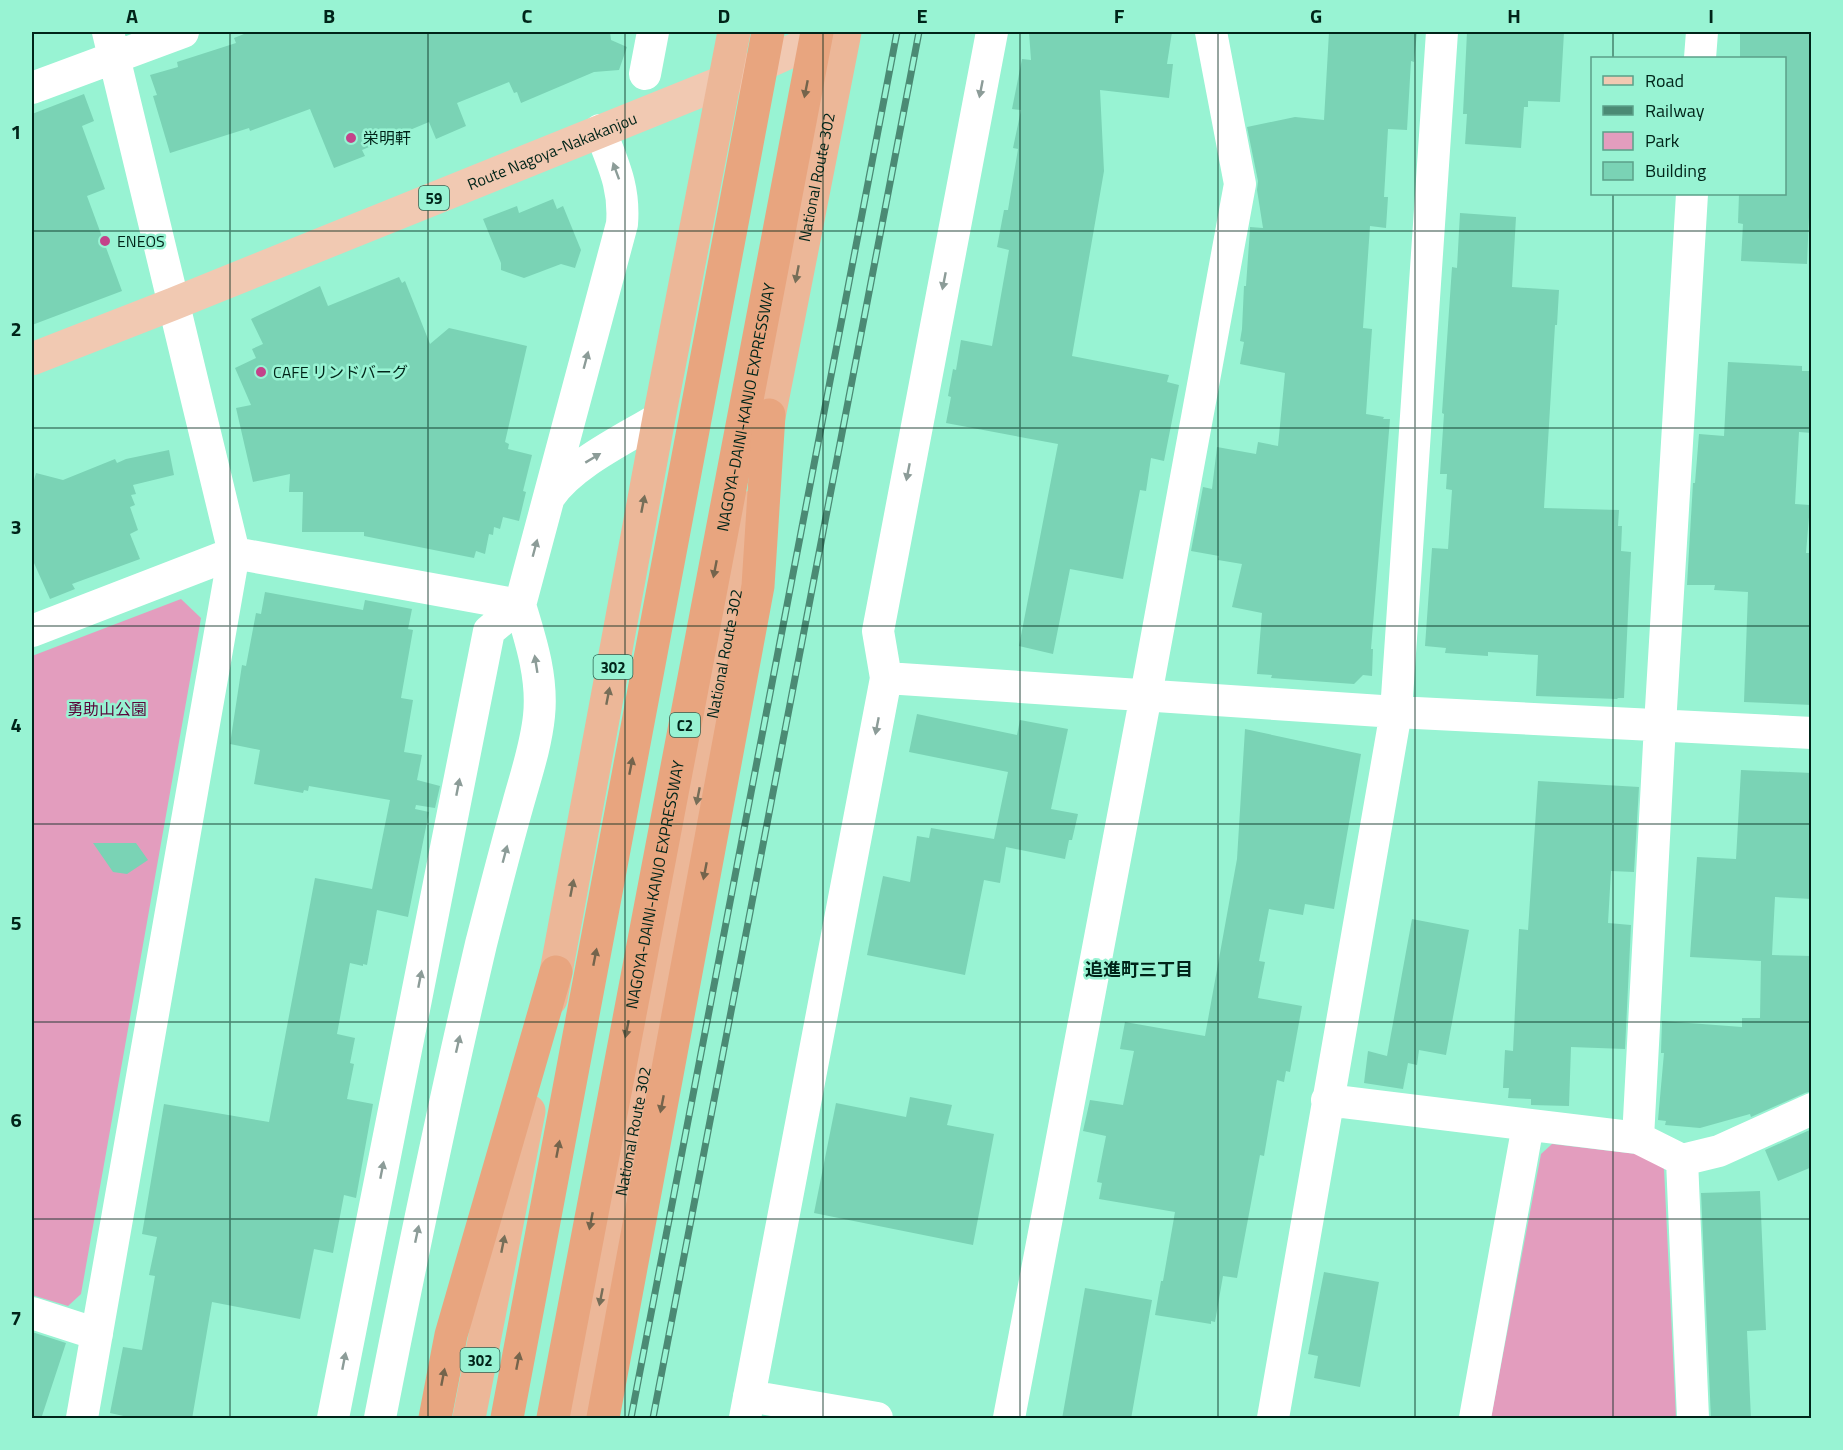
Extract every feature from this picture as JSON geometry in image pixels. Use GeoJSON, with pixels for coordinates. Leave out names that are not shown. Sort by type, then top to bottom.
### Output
{"type":"FeatureCollection","features":[{"type":"Feature","properties":{"kind":"highway","name":"302"},"geometry":{"type":"LineString","coordinates":[[469,1419],[734,32]]}},
{"type":"Feature","properties":{"kind":"highway"},"geometry":{"type":"LineString","coordinates":[[507,1419],[768,32]]}},
{"type":"Feature","properties":{"kind":"highway","name":"NAGOYA-DAINI-KANJO EXPRESSWAY"},"geometry":{"type":"LineString","coordinates":[[553,1419],[817,32]]}},
{"type":"Feature","properties":{"kind":"highway","name":"National Route 302"},"geometry":{"type":"LineString","coordinates":[[599,1376],[758,586],[769,415],[845,32]]}},
{"type":"Feature","properties":{"kind":"highway"},"geometry":{"type":"LineString","coordinates":[[435,1419],[451,1335],[556,972]]}},
{"type":"Feature","properties":{"kind":"highway"},"geometry":{"type":"LineString","coordinates":[[578,1419],[599,1376]]}},
{"type":"Feature","properties":{"kind":"highway"},"geometry":{"type":"LineString","coordinates":[[599,1376],[603,1419]]}},
{"type":"Feature","properties":{"kind":"main road","name":"Route Nagoya-Nakakanjou"},"geometry":{"type":"LineString","coordinates":[[32,359],[725,81],[834,32]]}},
{"type":"Feature","properties":{"kind":"street"},"geometry":{"type":"LineString","coordinates":[[32,88],[111,44],[183,32]]}},
{"type":"Feature","properties":{"kind":"street"},"geometry":{"type":"LineString","coordinates":[[645,74],[653,32]]}},
{"type":"Feature","properties":{"kind":"street"},"geometry":{"type":"LineString","coordinates":[[877,1419],[747,1407],[886,678],[878,631],[992,32]]}},
{"type":"Feature","properties":{"kind":"street"},"geometry":{"type":"LineString","coordinates":[[1009,1419],[1240,184],[1211,32]]}},
{"type":"Feature","properties":{"kind":"street"},"geometry":{"type":"LineString","coordinates":[[1273,1419],[1396,712],[1442,32]]}},
{"type":"Feature","properties":{"kind":"street"},"geometry":{"type":"LineString","coordinates":[[1701,57],[1702,32]]}},
{"type":"Feature","properties":{"kind":"street"},"geometry":{"type":"LineString","coordinates":[[82,1419],[234,553],[111,44]]}},
{"type":"Feature","properties":{"kind":"street"},"geometry":{"type":"LineString","coordinates":[[380,1419],[447,1092],[485,930],[532,752],[539,715],[540,687],[534,650],[520,605],[622,224],[623,206],[620,183],[600,130]]}},
{"type":"Feature","properties":{"kind":"street"},"geometry":{"type":"LineString","coordinates":[[1638,1138],[1692,195]]}},
{"type":"Feature","properties":{"kind":"street"},"geometry":{"type":"LineString","coordinates":[[549,496],[559,483],[574,470],[659,418]]}},
{"type":"Feature","properties":{"kind":"street"},"geometry":{"type":"LineString","coordinates":[[32,631],[234,553],[520,605]]}},
{"type":"Feature","properties":{"kind":"street"},"geometry":{"type":"LineString","coordinates":[[333,1419],[489,630],[520,605]]}},
{"type":"Feature","properties":{"kind":"street"},"geometry":{"type":"LineString","coordinates":[[886,678],[1396,712],[1812,733]]}},
{"type":"Feature","properties":{"kind":"street"},"geometry":{"type":"LineString","coordinates":[[1327,1100],[1638,1138],[1682,1160],[1719,1150],[1812,1110]]}},
{"type":"Feature","properties":{"kind":"street"},"geometry":{"type":"LineString","coordinates":[[1475,1419],[1528,1125]]}},
{"type":"Feature","properties":{"kind":"street"},"geometry":{"type":"LineString","coordinates":[[1682,1160],[1693,1419]]}},
{"type":"Feature","properties":{"kind":"street"},"geometry":{"type":"LineString","coordinates":[[32,1313],[97,1334]]}},
{"type":"Feature","properties":{"kind":"green space","name":"勇助山公園"},"geometry":{"type":"Polygon","coordinates":[[[181,599],[201,618],[81,1294],[68,1306],[32,1295],[32,656],[181,599]]]}},
{"type":"Feature","properties":{"kind":"green space"},"geometry":{"type":"Polygon","coordinates":[[[1552,1144],[1653,1156],[1664,1169],[1676,1418],[1491,1418],[1541,1154],[1552,1144]]]}},
{"type":"Feature","properties":{"kind":"building"},"geometry":{"type":"Polygon","coordinates":[[[249,32],[610,32],[611,40],[627,47],[619,70],[594,72],[521,103],[517,92],[514,93],[509,82],[457,103],[466,126],[436,139],[429,122],[362,150],[365,156],[334,168],[310,109],[250,131],[249,128],[170,153],[153,96],[157,95],[150,75],[178,67],[177,62],[236,43],[234,38],[249,32]]]}},
{"type":"Feature","properties":{"kind":"building"},"geometry":{"type":"Polygon","coordinates":[[[1029,32],[1172,32],[1167,64],[1173,64],[1169,98],[1100,90],[1104,171],[1072,356],[1169,375],[1167,382],[1179,385],[1164,461],[1151,458],[1146,491],[1140,490],[1123,579],[1070,569],[1053,654],[1019,646],[1058,444],[946,423],[951,397],[948,396],[953,369],[956,370],[961,340],[992,346],[1009,250],[997,247],[1004,210],[1008,210],[1018,149],[1013,148],[1021,110],[1012,109],[1022,59],[1031,60],[1029,32]]]}},
{"type":"Feature","properties":{"kind":"building"},"geometry":{"type":"Polygon","coordinates":[[[1329,32],[1417,32],[1414,62],[1411,61],[1407,130],[1388,129],[1384,197],[1388,197],[1386,228],[1370,226],[1363,328],[1372,329],[1366,414],[1390,419],[1371,649],[1373,649],[1372,676],[1363,675],[1354,684],[1271,678],[1272,675],[1257,674],[1262,613],[1232,607],[1242,564],[1218,560],[1219,556],[1191,551],[1203,487],[1212,489],[1217,447],[1256,454],[1258,442],[1278,446],[1285,373],[1240,364],[1244,342],[1240,341],[1250,227],[1263,228],[1257,190],[1258,181],[1247,127],[1295,117],[1324,120],[1329,32]]]}},
{"type":"Feature","properties":{"kind":"building"},"geometry":{"type":"Polygon","coordinates":[[[1467,32],[1564,32],[1560,102],[1528,101],[1528,107],[1524,107],[1521,148],[1465,144],[1467,114],[1463,114],[1467,32]]]}},
{"type":"Feature","properties":{"kind":"building"},"geometry":{"type":"Polygon","coordinates":[[[1740,32],[1812,32],[1812,146],[1807,264],[1741,261],[1743,224],[1738,223],[1739,195],[1786,195],[1786,57],[1740,57],[1740,32]]]}},
{"type":"Feature","properties":{"kind":"building"},"geometry":{"type":"Polygon","coordinates":[[[84,94],[94,121],[82,126],[105,189],[87,196],[122,291],[32,325],[32,114],[84,94]]]}},
{"type":"Feature","properties":{"kind":"building"},"geometry":{"type":"Polygon","coordinates":[[[553,199],[557,209],[563,206],[581,250],[575,268],[561,264],[524,278],[501,270],[501,263],[483,219],[517,206],[519,213],[553,199]]]}},
{"type":"Feature","properties":{"kind":"building"},"geometry":{"type":"Polygon","coordinates":[[[1460,213],[1516,217],[1512,287],[1559,290],[1544,508],[1619,510],[1618,526],[1622,526],[1621,551],[1631,552],[1624,698],[1536,696],[1538,655],[1488,652],[1488,656],[1445,653],[1446,648],[1425,646],[1432,548],[1448,549],[1452,490],[1446,489],[1447,474],[1440,474],[1444,414],[1442,413],[1452,267],[1457,268],[1460,213]]]}},
{"type":"Feature","properties":{"kind":"building"},"geometry":{"type":"Polygon","coordinates":[[[399,277],[402,283],[405,281],[430,344],[449,328],[527,346],[505,442],[509,444],[508,449],[532,455],[523,491],[526,492],[519,521],[503,517],[500,529],[494,527],[493,535],[489,534],[485,554],[476,551],[474,558],[364,536],[364,532],[302,532],[303,492],[289,492],[290,474],[253,482],[236,408],[251,405],[235,368],[256,358],[252,349],[263,344],[251,319],[320,286],[328,306],[399,277]]]}},
{"type":"Feature","properties":{"kind":"building"},"geometry":{"type":"Polygon","coordinates":[[[1728,362],[1802,366],[1802,371],[1812,371],[1812,433],[1799,432],[1795,504],[1810,505],[1806,553],[1812,553],[1812,705],[1744,702],[1748,592],[1714,590],[1715,585],[1687,585],[1693,483],[1695,483],[1699,434],[1724,436],[1728,362]]]}},
{"type":"Feature","properties":{"kind":"building"},"geometry":{"type":"Polygon","coordinates":[[[169,450],[174,475],[133,485],[136,494],[131,495],[135,505],[130,507],[138,530],[130,534],[140,559],[72,584],[75,589],[50,599],[32,563],[32,487],[36,473],[63,480],[115,459],[117,463],[169,450]]]}},
{"type":"Feature","properties":{"kind":"building"},"geometry":{"type":"Polygon","coordinates":[[[265,592],[363,610],[365,600],[412,609],[408,629],[413,630],[401,698],[413,700],[404,752],[422,755],[417,780],[440,786],[435,808],[416,805],[415,809],[429,812],[408,917],[377,910],[367,965],[350,963],[337,1034],[355,1038],[350,1063],[354,1064],[347,1099],[373,1104],[356,1198],[344,1195],[333,1253],[314,1249],[300,1319],[212,1302],[192,1419],[137,1419],[110,1413],[123,1347],[142,1350],[155,1276],[149,1275],[157,1237],[142,1234],[164,1104],[269,1122],[315,878],[372,889],[390,800],[309,786],[308,791],[304,790],[303,793],[254,784],[260,750],[230,744],[242,665],[246,666],[256,613],[261,614],[265,592]]]}},
{"type":"Feature","properties":{"kind":"building"},"geometry":{"type":"Polygon","coordinates":[[[917,714],[1017,735],[1020,720],[1068,729],[1051,809],[1078,814],[1065,859],[1006,847],[1000,883],[984,880],[965,975],[867,955],[883,876],[910,882],[917,836],[929,838],[931,828],[994,839],[1008,772],[909,752],[917,714]]]}},
{"type":"Feature","properties":{"kind":"building"},"geometry":{"type":"Polygon","coordinates":[[[1245,729],[1361,754],[1334,909],[1305,904],[1303,915],[1269,909],[1259,961],[1265,962],[1258,998],[1302,1006],[1290,1072],[1286,1071],[1284,1082],[1277,1080],[1264,1156],[1260,1155],[1237,1278],[1223,1276],[1215,1322],[1211,1321],[1211,1324],[1155,1315],[1175,1212],[1099,1199],[1102,1183],[1097,1182],[1106,1136],[1083,1131],[1090,1100],[1123,1105],[1134,1051],[1120,1049],[1125,1022],[1205,1036],[1237,859],[1245,729]]]}},
{"type":"Feature","properties":{"kind":"building"},"geometry":{"type":"Polygon","coordinates":[[[1741,770],[1812,773],[1812,899],[1775,897],[1772,955],[1812,956],[1812,1091],[1751,1117],[1750,1114],[1700,1128],[1665,1125],[1666,1121],[1658,1120],[1664,1053],[1661,1053],[1662,1021],[1742,1027],[1742,1018],[1760,1018],[1761,961],[1690,957],[1697,857],[1736,859],[1741,770]]]}},
{"type":"Feature","properties":{"kind":"building"},"geometry":{"type":"Polygon","coordinates":[[[1538,781],[1639,787],[1634,872],[1611,871],[1608,923],[1631,925],[1625,1049],[1571,1047],[1569,1106],[1531,1105],[1531,1099],[1508,1098],[1509,1088],[1503,1088],[1505,1050],[1513,1051],[1519,929],[1528,930],[1538,781]]]}},
{"type":"Feature","properties":{"kind":"building"},"geometry":{"type":"Polygon","coordinates":[[[93,843],[136,843],[148,860],[127,874],[113,872],[93,843]]]}},
{"type":"Feature","properties":{"kind":"building"},"geometry":{"type":"Polygon","coordinates":[[[1412,919],[1469,930],[1446,1055],[1419,1050],[1417,1065],[1408,1063],[1403,1089],[1364,1083],[1368,1051],[1387,1056],[1412,919]]]}},
{"type":"Feature","properties":{"kind":"building"},"geometry":{"type":"Polygon","coordinates":[[[910,1097],[952,1105],[947,1125],[994,1134],[973,1245],[814,1213],[836,1103],[906,1117],[910,1097]]]}},
{"type":"Feature","properties":{"kind":"building"},"geometry":{"type":"Polygon","coordinates":[[[1812,1129],[1812,1167],[1778,1181],[1765,1150],[1812,1129]]]}},
{"type":"Feature","properties":{"kind":"building"},"geometry":{"type":"Polygon","coordinates":[[[1760,1191],[1766,1330],[1747,1331],[1751,1419],[1711,1419],[1701,1193],[1760,1191]]]}},
{"type":"Feature","properties":{"kind":"building"},"geometry":{"type":"Polygon","coordinates":[[[1324,1272],[1379,1282],[1360,1387],[1314,1378],[1318,1356],[1308,1354],[1324,1272]]]}},
{"type":"Feature","properties":{"kind":"building"},"geometry":{"type":"Polygon","coordinates":[[[1085,1288],[1152,1300],[1131,1419],[1062,1419],[1085,1288]]]}},
{"type":"Feature","properties":{"kind":"building"},"geometry":{"type":"Polygon","coordinates":[[[32,1332],[66,1343],[41,1419],[32,1419],[32,1332]]]}},
{"type":"Feature","properties":{"kind":"railway"},"geometry":{"type":"LineString","coordinates":[[631,1418],[897,32]]}},
{"type":"Feature","properties":{"kind":"railway"},"geometry":{"type":"LineString","coordinates":[[653,1418],[919,32]]}},
{"type":"Feature","properties":{"kind":"place","name":"栄明軒"},"geometry":{"type":"Point","coordinates":[351,138]}},
{"type":"Feature","properties":{"kind":"place","name":"ENEOS"},"geometry":{"type":"Point","coordinates":[105,241]}},
{"type":"Feature","properties":{"kind":"place","name":"CAFE リンドバーグ"},"geometry":{"type":"Point","coordinates":[261,372]}},
{"type":"Feature","properties":{"kind":"district","name":"追進町三丁目"},"geometry":{"type":"Point","coordinates":[1139,969]}}]}
